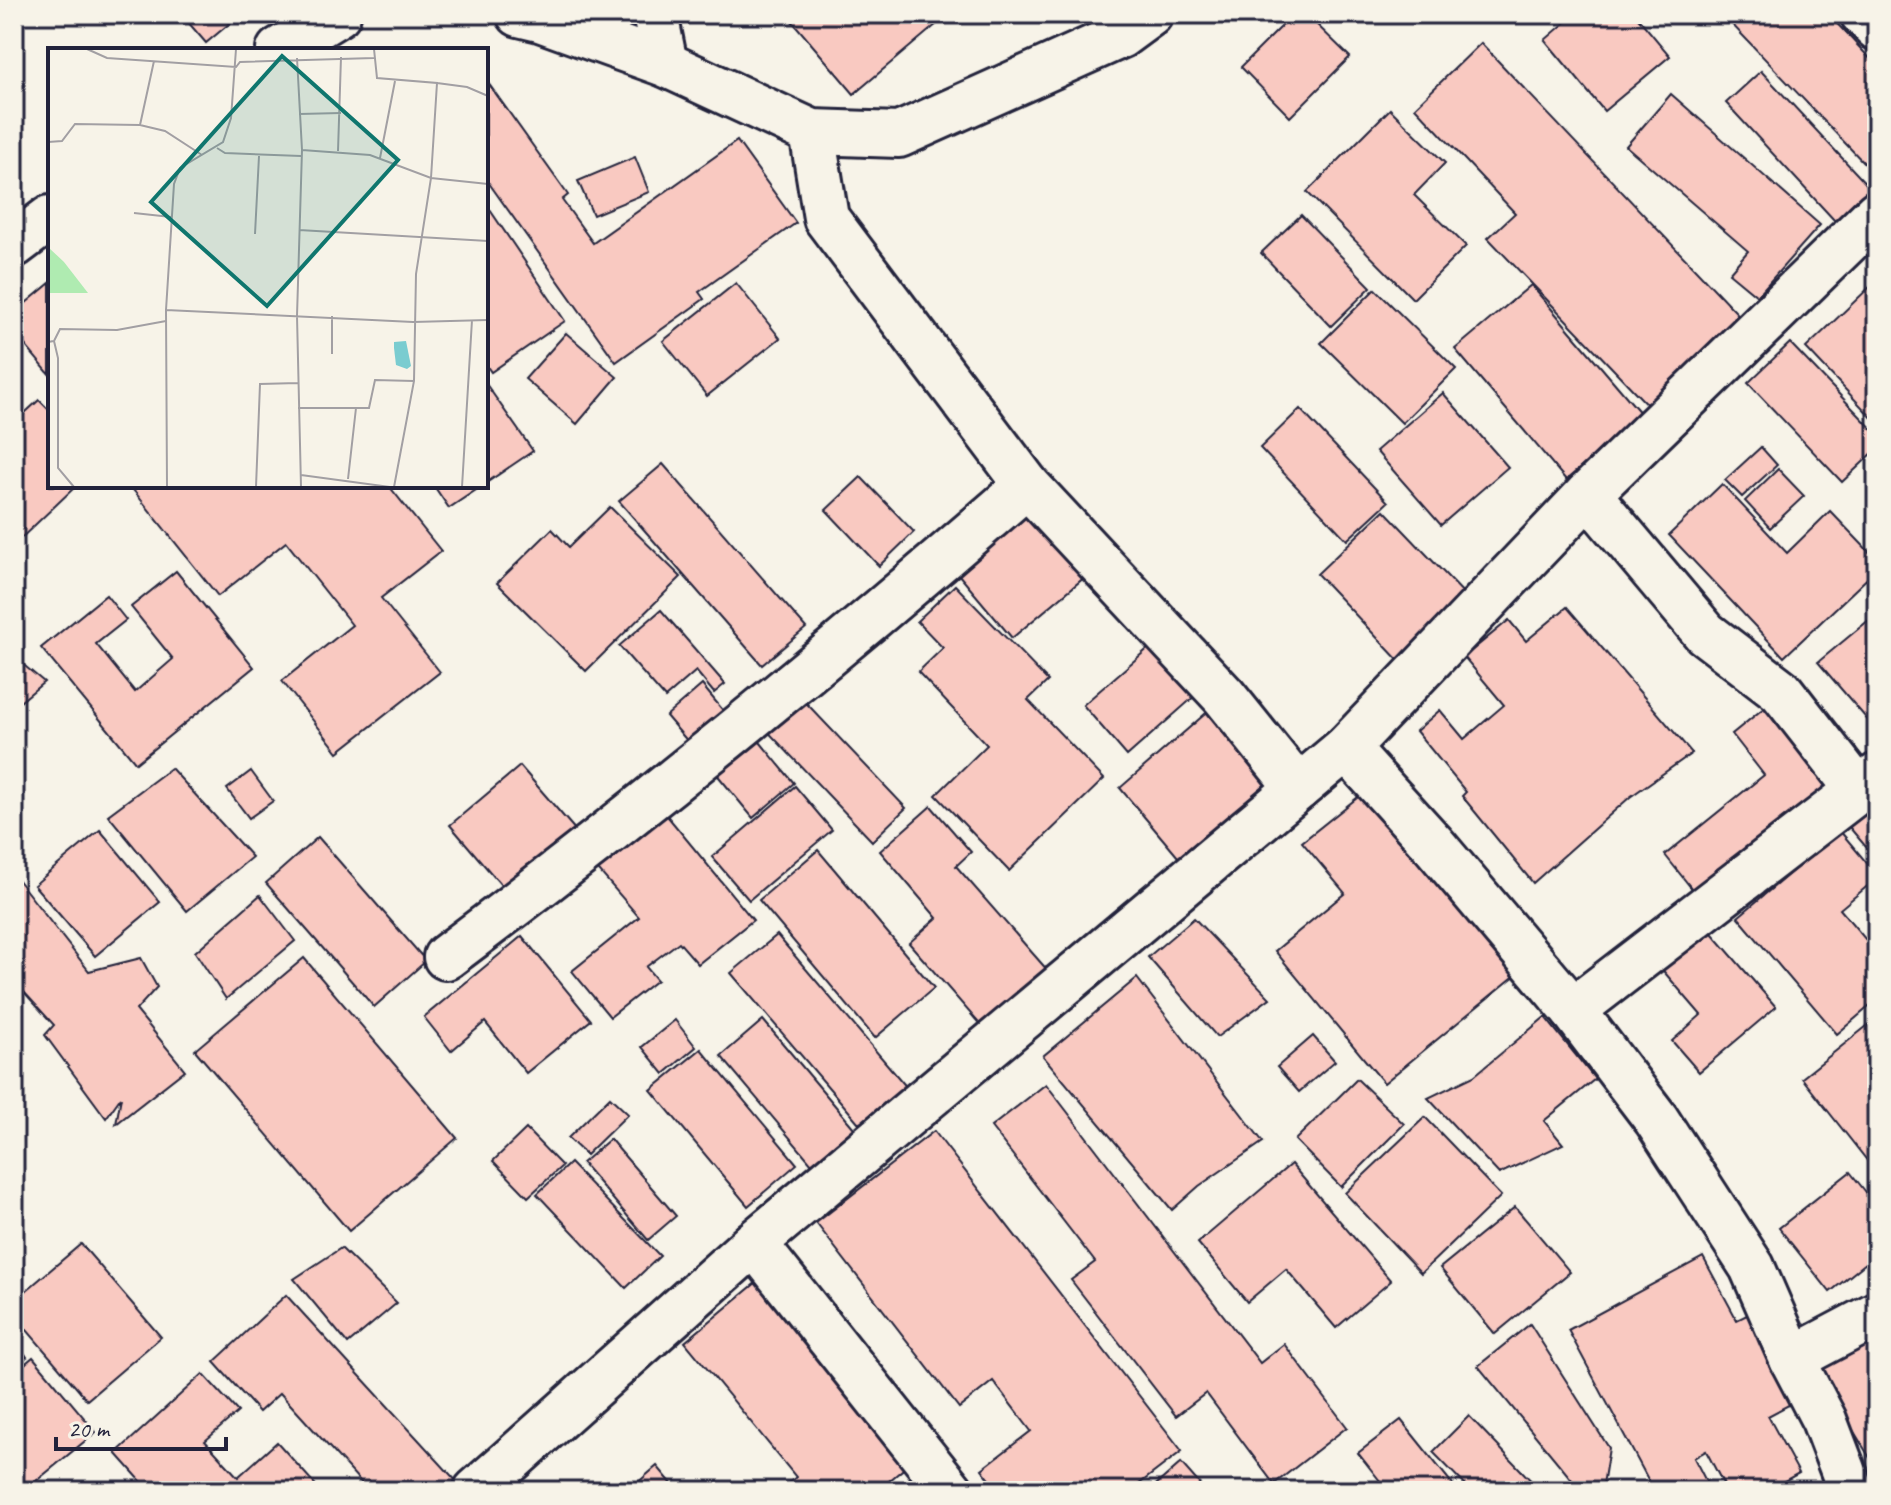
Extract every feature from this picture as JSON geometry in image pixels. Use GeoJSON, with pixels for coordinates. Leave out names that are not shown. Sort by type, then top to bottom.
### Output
{"type":"FeatureCollection","features":[{"type":"Feature","properties":{"kind":"street"},"geometry":{"type":"LineString","coordinates":[[282,48],[338,14]]}},
{"type":"Feature","properties":{"kind":"street"},"geometry":{"type":"LineString","coordinates":[[519,14],[665,64],[812,132],[899,135],[1120,36],[1150,14]]}},
{"type":"Feature","properties":{"kind":"street"},"geometry":{"type":"LineString","coordinates":[[655,14],[665,64]]}},
{"type":"Feature","properties":{"kind":"street"},"geometry":{"type":"LineString","coordinates":[[1863,14],[1877,28]]}},
{"type":"Feature","properties":{"kind":"street"},"geometry":{"type":"LineString","coordinates":[[812,132],[826,218],[1027,485],[1224,696],[1298,788]]}},
{"type":"Feature","properties":{"kind":"street"},"geometry":{"type":"LineString","coordinates":[[476,1491],[754,1243],[1346,748],[1588,494],[1877,213]]}},
{"type":"Feature","properties":{"kind":"street"},"geometry":{"type":"LineString","coordinates":[[446,957],[600,842],[885,610],[1027,485]]}},
{"type":"Feature","properties":{"kind":"street"},"geometry":{"type":"LineString","coordinates":[[1573,1010],[1868,784],[1781,691],[1705,633],[1588,494]]}},
{"type":"Feature","properties":{"kind":"street"},"geometry":{"type":"LineString","coordinates":[[1346,748],[1433,844],[1573,1010],[1656,1119],[1752,1267],[1792,1359],[1824,1420],[1851,1491]]}},
{"type":"Feature","properties":{"kind":"street"},"geometry":{"type":"LineString","coordinates":[[754,1243],[951,1491]]}},
{"type":"Feature","properties":{"kind":"street"},"geometry":{"type":"LineString","coordinates":[[1792,1359],[1877,1314]]}},
{"type":"Feature","properties":{"kind":"building"},"geometry":{"type":"Polygon","coordinates":[[[181,14],[241,14],[206,43],[181,14]]]}},
{"type":"Feature","properties":{"kind":"building"},"geometry":{"type":"Polygon","coordinates":[[[786,14],[928,14],[937,24],[854,94],[786,14]]]}},
{"type":"Feature","properties":{"kind":"building"},"geometry":{"type":"Polygon","coordinates":[[[1294,14],[1306,14],[1350,57],[1290,117],[1241,67],[1294,14]]]}},
{"type":"Feature","properties":{"kind":"building"},"geometry":{"type":"Polygon","coordinates":[[[1571,14],[1635,14],[1670,56],[1604,111],[1545,40],[1573,16],[1571,14]]]}},
{"type":"Feature","properties":{"kind":"building"},"geometry":{"type":"Polygon","coordinates":[[[1732,14],[1828,14],[1877,66],[1877,157],[1867,166],[1727,19],[1732,14]]]}},
{"type":"Feature","properties":{"kind":"building"},"geometry":{"type":"Polygon","coordinates":[[[1481,43],[1751,328],[1658,416],[1488,238],[1515,213],[1415,107],[1481,43]]]}},
{"type":"Feature","properties":{"kind":"building"},"geometry":{"type":"Polygon","coordinates":[[[1761,71],[1870,188],[1835,221],[1726,103],[1761,71]]]}},
{"type":"Feature","properties":{"kind":"building"},"geometry":{"type":"Polygon","coordinates":[[[488,83],[568,195],[562,200],[593,243],[737,141],[796,223],[699,292],[704,299],[616,362],[488,182],[488,83]]]}},
{"type":"Feature","properties":{"kind":"building"},"geometry":{"type":"Polygon","coordinates":[[[1671,94],[1820,225],[1757,296],[1729,273],[1748,251],[1626,146],[1671,94]]]}},
{"type":"Feature","properties":{"kind":"building"},"geometry":{"type":"Polygon","coordinates":[[[1390,109],[1445,163],[1414,195],[1466,246],[1413,299],[1307,192],[1390,109]]]}},
{"type":"Feature","properties":{"kind":"building"},"geometry":{"type":"Polygon","coordinates":[[[635,157],[649,192],[593,215],[578,181],[635,157]]]}},
{"type":"Feature","properties":{"kind":"building"},"geometry":{"type":"Polygon","coordinates":[[[488,207],[565,321],[491,372],[488,368],[488,207]]]}},
{"type":"Feature","properties":{"kind":"building"},"geometry":{"type":"Polygon","coordinates":[[[1301,215],[1371,287],[1331,326],[1261,253],[1301,215]]]}},
{"type":"Feature","properties":{"kind":"building"},"geometry":{"type":"Polygon","coordinates":[[[1877,280],[1877,423],[1806,348],[1877,280]]]}},
{"type":"Feature","properties":{"kind":"building"},"geometry":{"type":"Polygon","coordinates":[[[736,283],[780,338],[707,396],[663,341],[736,283]]]}},
{"type":"Feature","properties":{"kind":"building"},"geometry":{"type":"Polygon","coordinates":[[[48,285],[48,373],[14,332],[14,313],[48,285]]]}},
{"type":"Feature","properties":{"kind":"building"},"geometry":{"type":"Polygon","coordinates":[[[1531,285],[1642,415],[1566,480],[1455,349],[1531,285]]]}},
{"type":"Feature","properties":{"kind":"building"},"geometry":{"type":"Polygon","coordinates":[[[1375,289],[1456,369],[1402,423],[1321,343],[1375,289]]]}},
{"type":"Feature","properties":{"kind":"building"},"geometry":{"type":"Polygon","coordinates":[[[566,333],[617,377],[577,424],[525,379],[566,333]]]}},
{"type":"Feature","properties":{"kind":"building"},"geometry":{"type":"Polygon","coordinates":[[[1790,343],[1877,434],[1877,449],[1842,482],[1748,383],[1790,343]]]}},
{"type":"Feature","properties":{"kind":"building"},"geometry":{"type":"Polygon","coordinates":[[[488,387],[533,451],[488,482],[488,387]]]}},
{"type":"Feature","properties":{"kind":"building"},"geometry":{"type":"Polygon","coordinates":[[[1443,393],[1508,467],[1441,525],[1376,451],[1443,393]]]}},
{"type":"Feature","properties":{"kind":"building"},"geometry":{"type":"Polygon","coordinates":[[[39,400],[48,409],[48,488],[74,488],[16,543],[14,423],[39,400]]]}},
{"type":"Feature","properties":{"kind":"building"},"geometry":{"type":"Polygon","coordinates":[[[1300,409],[1388,502],[1347,540],[1260,448],[1300,409]]]}},
{"type":"Feature","properties":{"kind":"building"},"geometry":{"type":"Polygon","coordinates":[[[1761,447],[1777,465],[1742,497],[1725,480],[1761,447]]]}},
{"type":"Feature","properties":{"kind":"building"},"geometry":{"type":"Polygon","coordinates":[[[663,464],[806,628],[762,665],[619,501],[663,464]]]}},
{"type":"Feature","properties":{"kind":"building"},"geometry":{"type":"Polygon","coordinates":[[[1778,469],[1804,496],[1770,528],[1745,501],[1778,469]]]}},
{"type":"Feature","properties":{"kind":"building"},"geometry":{"type":"Polygon","coordinates":[[[861,477],[914,532],[879,566],[826,510],[861,477]]]}},
{"type":"Feature","properties":{"kind":"building"},"geometry":{"type":"Polygon","coordinates":[[[1722,484],[1787,553],[1830,511],[1877,560],[1877,569],[1784,657],[1669,535],[1722,484]]]}},
{"type":"Feature","properties":{"kind":"building"},"geometry":{"type":"Polygon","coordinates":[[[1032,487],[1098,566],[1012,638],[953,568],[1032,487]]]}},
{"type":"Feature","properties":{"kind":"building"},"geometry":{"type":"Polygon","coordinates":[[[132,488],[391,488],[441,551],[381,598],[440,672],[338,752],[282,681],[352,625],[286,542],[218,596],[132,488]]]}},
{"type":"Feature","properties":{"kind":"building"},"geometry":{"type":"Polygon","coordinates":[[[435,488],[479,488],[449,508],[435,488]]]}},
{"type":"Feature","properties":{"kind":"building"},"geometry":{"type":"Polygon","coordinates":[[[610,507],[681,577],[586,671],[497,583],[552,529],[569,547],[610,507]]]}},
{"type":"Feature","properties":{"kind":"building"},"geometry":{"type":"Polygon","coordinates":[[[1384,510],[1468,598],[1400,662],[1317,574],[1384,510]]]}},
{"type":"Feature","properties":{"kind":"building"},"geometry":{"type":"Polygon","coordinates":[[[176,571],[254,667],[136,763],[41,648],[106,595],[126,620],[96,644],[135,692],[173,659],[131,607],[176,571]]]}},
{"type":"Feature","properties":{"kind":"building"},"geometry":{"type":"Polygon","coordinates":[[[955,585],[1048,681],[1028,700],[1104,779],[1009,871],[936,795],[987,745],[918,672],[943,648],[917,621],[955,585]]]}},
{"type":"Feature","properties":{"kind":"building"},"geometry":{"type":"Polygon","coordinates":[[[1567,607],[1692,753],[1630,797],[1533,883],[1462,796],[1466,792],[1416,731],[1440,710],[1464,739],[1504,705],[1464,657],[1509,620],[1526,641],[1567,607]]]}},
{"type":"Feature","properties":{"kind":"building"},"geometry":{"type":"Polygon","coordinates":[[[661,610],[725,684],[714,693],[696,671],[665,698],[619,646],[661,610]]]}},
{"type":"Feature","properties":{"kind":"building"},"geometry":{"type":"Polygon","coordinates":[[[1869,620],[1877,630],[1877,731],[1818,662],[1869,620]]]}},
{"type":"Feature","properties":{"kind":"building"},"geometry":{"type":"Polygon","coordinates":[[[1151,646],[1195,696],[1127,756],[1083,705],[1151,646]]]}},
{"type":"Feature","properties":{"kind":"building"},"geometry":{"type":"Polygon","coordinates":[[[14,657],[44,682],[14,707],[14,657]]]}},
{"type":"Feature","properties":{"kind":"building"},"geometry":{"type":"Polygon","coordinates":[[[702,685],[736,726],[701,757],[666,716],[702,685]]]}},
{"type":"Feature","properties":{"kind":"building"},"geometry":{"type":"Polygon","coordinates":[[[791,687],[906,808],[872,841],[757,720],[791,687]]]}},
{"type":"Feature","properties":{"kind":"building"},"geometry":{"type":"Polygon","coordinates":[[[1775,699],[1847,788],[1704,904],[1665,855],[1764,775],[1732,734],[1775,699]]]}},
{"type":"Feature","properties":{"kind":"building"},"geometry":{"type":"Polygon","coordinates":[[[1220,701],[1285,775],[1183,863],[1120,788],[1220,701]]]}},
{"type":"Feature","properties":{"kind":"building"},"geometry":{"type":"Polygon","coordinates":[[[746,725],[794,783],[753,818],[705,760],[746,725]]]}},
{"type":"Feature","properties":{"kind":"building"},"geometry":{"type":"Polygon","coordinates":[[[520,766],[583,839],[513,899],[450,825],[520,766]]]}},
{"type":"Feature","properties":{"kind":"building"},"geometry":{"type":"Polygon","coordinates":[[[171,768],[252,857],[187,911],[108,815],[171,768]]]}},
{"type":"Feature","properties":{"kind":"building"},"geometry":{"type":"Polygon","coordinates":[[[251,771],[273,801],[249,818],[227,789],[251,771]]]}},
{"type":"Feature","properties":{"kind":"building"},"geometry":{"type":"Polygon","coordinates":[[[1877,783],[1877,860],[1839,815],[1877,783]]]}},
{"type":"Feature","properties":{"kind":"building"},"geometry":{"type":"Polygon","coordinates":[[[795,786],[832,830],[749,900],[712,857],[795,786]]]}},
{"type":"Feature","properties":{"kind":"building"},"geometry":{"type":"Polygon","coordinates":[[[1367,790],[1517,974],[1384,1083],[1275,951],[1345,893],[1302,842],[1367,790]]]}},
{"type":"Feature","properties":{"kind":"building"},"geometry":{"type":"Polygon","coordinates":[[[931,806],[971,852],[956,866],[1049,972],[984,1029],[909,943],[937,918],[880,851],[931,806]]]}},
{"type":"Feature","properties":{"kind":"building"},"geometry":{"type":"Polygon","coordinates":[[[664,812],[753,920],[698,964],[679,942],[646,967],[657,980],[610,1017],[572,971],[639,917],[593,864],[664,812]]]}},
{"type":"Feature","properties":{"kind":"building"},"geometry":{"type":"Polygon","coordinates":[[[100,830],[160,902],[95,956],[34,885],[100,830]]]}},
{"type":"Feature","properties":{"kind":"building"},"geometry":{"type":"Polygon","coordinates":[[[1840,831],[1877,875],[1840,909],[1877,953],[1877,1000],[1837,1034],[1738,917],[1840,831]]]}},
{"type":"Feature","properties":{"kind":"building"},"geometry":{"type":"Polygon","coordinates":[[[318,837],[426,961],[374,1007],[266,883],[318,837]]]}},
{"type":"Feature","properties":{"kind":"building"},"geometry":{"type":"Polygon","coordinates":[[[818,850],[934,988],[875,1038],[759,900],[818,850]]]}},
{"type":"Feature","properties":{"kind":"building"},"geometry":{"type":"Polygon","coordinates":[[[17,879],[89,971],[141,958],[157,987],[136,1010],[185,1070],[116,1124],[121,1097],[106,1118],[45,1035],[54,1025],[14,981],[14,881],[17,879]]]}},
{"type":"Feature","properties":{"kind":"building"},"geometry":{"type":"Polygon","coordinates":[[[260,895],[295,941],[226,999],[195,952],[260,895]]]}},
{"type":"Feature","properties":{"kind":"building"},"geometry":{"type":"Polygon","coordinates":[[[1194,918],[1270,998],[1217,1037],[1148,957],[1194,918]]]}},
{"type":"Feature","properties":{"kind":"building"},"geometry":{"type":"Polygon","coordinates":[[[1700,919],[1776,1007],[1699,1072],[1672,1041],[1701,1015],[1653,959],[1700,919]]]}},
{"type":"Feature","properties":{"kind":"building"},"geometry":{"type":"Polygon","coordinates":[[[777,935],[909,1090],[864,1129],[731,973],[777,935]]]}},
{"type":"Feature","properties":{"kind":"building"},"geometry":{"type":"Polygon","coordinates":[[[522,936],[591,1020],[526,1073],[485,1022],[451,1051],[424,1017],[522,936]]]}},
{"type":"Feature","properties":{"kind":"building"},"geometry":{"type":"Polygon","coordinates":[[[304,958],[457,1138],[349,1231],[195,1050],[304,958]]]}},
{"type":"Feature","properties":{"kind":"building"},"geometry":{"type":"Polygon","coordinates":[[[1137,978],[1263,1142],[1199,1186],[1172,1210],[1043,1056],[1137,978]]]}},
{"type":"Feature","properties":{"kind":"building"},"geometry":{"type":"Polygon","coordinates":[[[1545,1017],[1595,1079],[1544,1121],[1563,1144],[1499,1174],[1428,1098],[1474,1076],[1545,1017]]]}},
{"type":"Feature","properties":{"kind":"building"},"geometry":{"type":"Polygon","coordinates":[[[1877,1018],[1877,1173],[1802,1078],[1877,1018]]]}},
{"type":"Feature","properties":{"kind":"building"},"geometry":{"type":"Polygon","coordinates":[[[675,1020],[696,1047],[664,1074],[642,1047],[675,1020]]]}},
{"type":"Feature","properties":{"kind":"building"},"geometry":{"type":"Polygon","coordinates":[[[763,1020],[859,1134],[817,1170],[721,1056],[763,1020]]]}},
{"type":"Feature","properties":{"kind":"building"},"geometry":{"type":"Polygon","coordinates":[[[1313,1036],[1335,1061],[1299,1092],[1277,1067],[1313,1036]]]}},
{"type":"Feature","properties":{"kind":"building"},"geometry":{"type":"Polygon","coordinates":[[[701,1049],[797,1164],[748,1206],[651,1090],[701,1049]]]}},
{"type":"Feature","properties":{"kind":"building"},"geometry":{"type":"Polygon","coordinates":[[[1357,1079],[1404,1124],[1341,1187],[1295,1140],[1357,1079]]]}},
{"type":"Feature","properties":{"kind":"building"},"geometry":{"type":"Polygon","coordinates":[[[1046,1084],[1260,1363],[1284,1344],[1347,1427],[1274,1484],[1206,1393],[1176,1416],[1071,1280],[1095,1262],[991,1127],[1046,1084]]]}},
{"type":"Feature","properties":{"kind":"building"},"geometry":{"type":"Polygon","coordinates":[[[610,1097],[628,1114],[586,1155],[568,1138],[610,1097]]]}},
{"type":"Feature","properties":{"kind":"building"},"geometry":{"type":"Polygon","coordinates":[[[1425,1117],[1501,1196],[1421,1273],[1345,1193],[1425,1117]]]}},
{"type":"Feature","properties":{"kind":"building"},"geometry":{"type":"Polygon","coordinates":[[[526,1129],[562,1166],[528,1197],[493,1161],[526,1129]]]}},
{"type":"Feature","properties":{"kind":"building"},"geometry":{"type":"Polygon","coordinates":[[[934,1131],[1182,1451],[1130,1491],[999,1491],[982,1469],[1031,1431],[993,1381],[959,1408],[816,1223],[934,1131]]]}},
{"type":"Feature","properties":{"kind":"building"},"geometry":{"type":"Polygon","coordinates":[[[610,1139],[676,1216],[648,1240],[582,1163],[610,1139]]]}},
{"type":"Feature","properties":{"kind":"building"},"geometry":{"type":"Polygon","coordinates":[[[570,1163],[660,1256],[626,1288],[537,1194],[570,1163]]]}},
{"type":"Feature","properties":{"kind":"building"},"geometry":{"type":"Polygon","coordinates":[[[1291,1164],[1391,1281],[1336,1328],[1286,1269],[1247,1302],[1198,1243],[1291,1164]]]}},
{"type":"Feature","properties":{"kind":"building"},"geometry":{"type":"Polygon","coordinates":[[[1850,1172],[1877,1206],[1877,1254],[1830,1292],[1779,1228],[1850,1172]]]}},
{"type":"Feature","properties":{"kind":"building"},"geometry":{"type":"Polygon","coordinates":[[[1515,1207],[1570,1272],[1495,1334],[1440,1268],[1515,1207]]]}},
{"type":"Feature","properties":{"kind":"building"},"geometry":{"type":"Polygon","coordinates":[[[81,1244],[161,1337],[87,1400],[14,1315],[14,1301],[81,1244]]]}},
{"type":"Feature","properties":{"kind":"building"},"geometry":{"type":"Polygon","coordinates":[[[341,1248],[397,1303],[348,1344],[294,1279],[341,1248]]]}},
{"type":"Feature","properties":{"kind":"building"},"geometry":{"type":"Polygon","coordinates":[[[1703,1257],[1737,1320],[1755,1311],[1802,1398],[1768,1416],[1799,1473],[1766,1491],[1727,1491],[1706,1451],[1694,1458],[1711,1491],[1633,1491],[1650,1483],[1568,1330],[1703,1257]]]}},
{"type":"Feature","properties":{"kind":"building"},"geometry":{"type":"Polygon","coordinates":[[[763,1277],[914,1460],[877,1491],[779,1491],[796,1477],[685,1342],[763,1277]]]}},
{"type":"Feature","properties":{"kind":"building"},"geometry":{"type":"Polygon","coordinates":[[[286,1295],[460,1485],[454,1491],[369,1491],[280,1393],[259,1412],[214,1362],[286,1295]]]}},
{"type":"Feature","properties":{"kind":"building"},"geometry":{"type":"Polygon","coordinates":[[[1530,1324],[1609,1448],[1602,1491],[1581,1491],[1478,1366],[1530,1324]]]}},
{"type":"Feature","properties":{"kind":"building"},"geometry":{"type":"Polygon","coordinates":[[[1877,1330],[1877,1461],[1873,1463],[1815,1367],[1877,1330]]]}},
{"type":"Feature","properties":{"kind":"building"},"geometry":{"type":"Polygon","coordinates":[[[14,1340],[27,1357],[14,1365],[14,1340]]]}},
{"type":"Feature","properties":{"kind":"building"},"geometry":{"type":"Polygon","coordinates":[[[33,1357],[96,1432],[24,1491],[14,1491],[14,1373],[33,1357]]]}},
{"type":"Feature","properties":{"kind":"building"},"geometry":{"type":"Polygon","coordinates":[[[203,1374],[238,1412],[205,1441],[238,1477],[277,1442],[321,1491],[166,1491],[157,1481],[148,1489],[116,1453],[203,1374]]]}},
{"type":"Feature","properties":{"kind":"building"},"geometry":{"type":"Polygon","coordinates":[[[1469,1416],[1541,1491],[1471,1491],[1433,1452],[1469,1416]]]}},
{"type":"Feature","properties":{"kind":"building"},"geometry":{"type":"Polygon","coordinates":[[[1401,1420],[1458,1491],[1388,1491],[1358,1453],[1401,1420]]]}},
{"type":"Feature","properties":{"kind":"building"},"geometry":{"type":"Polygon","coordinates":[[[1181,1463],[1204,1489],[1149,1491],[1181,1463]]]}},
{"type":"Feature","properties":{"kind":"building"},"geometry":{"type":"Polygon","coordinates":[[[657,1466],[678,1491],[628,1491],[657,1466]]]}}]}
